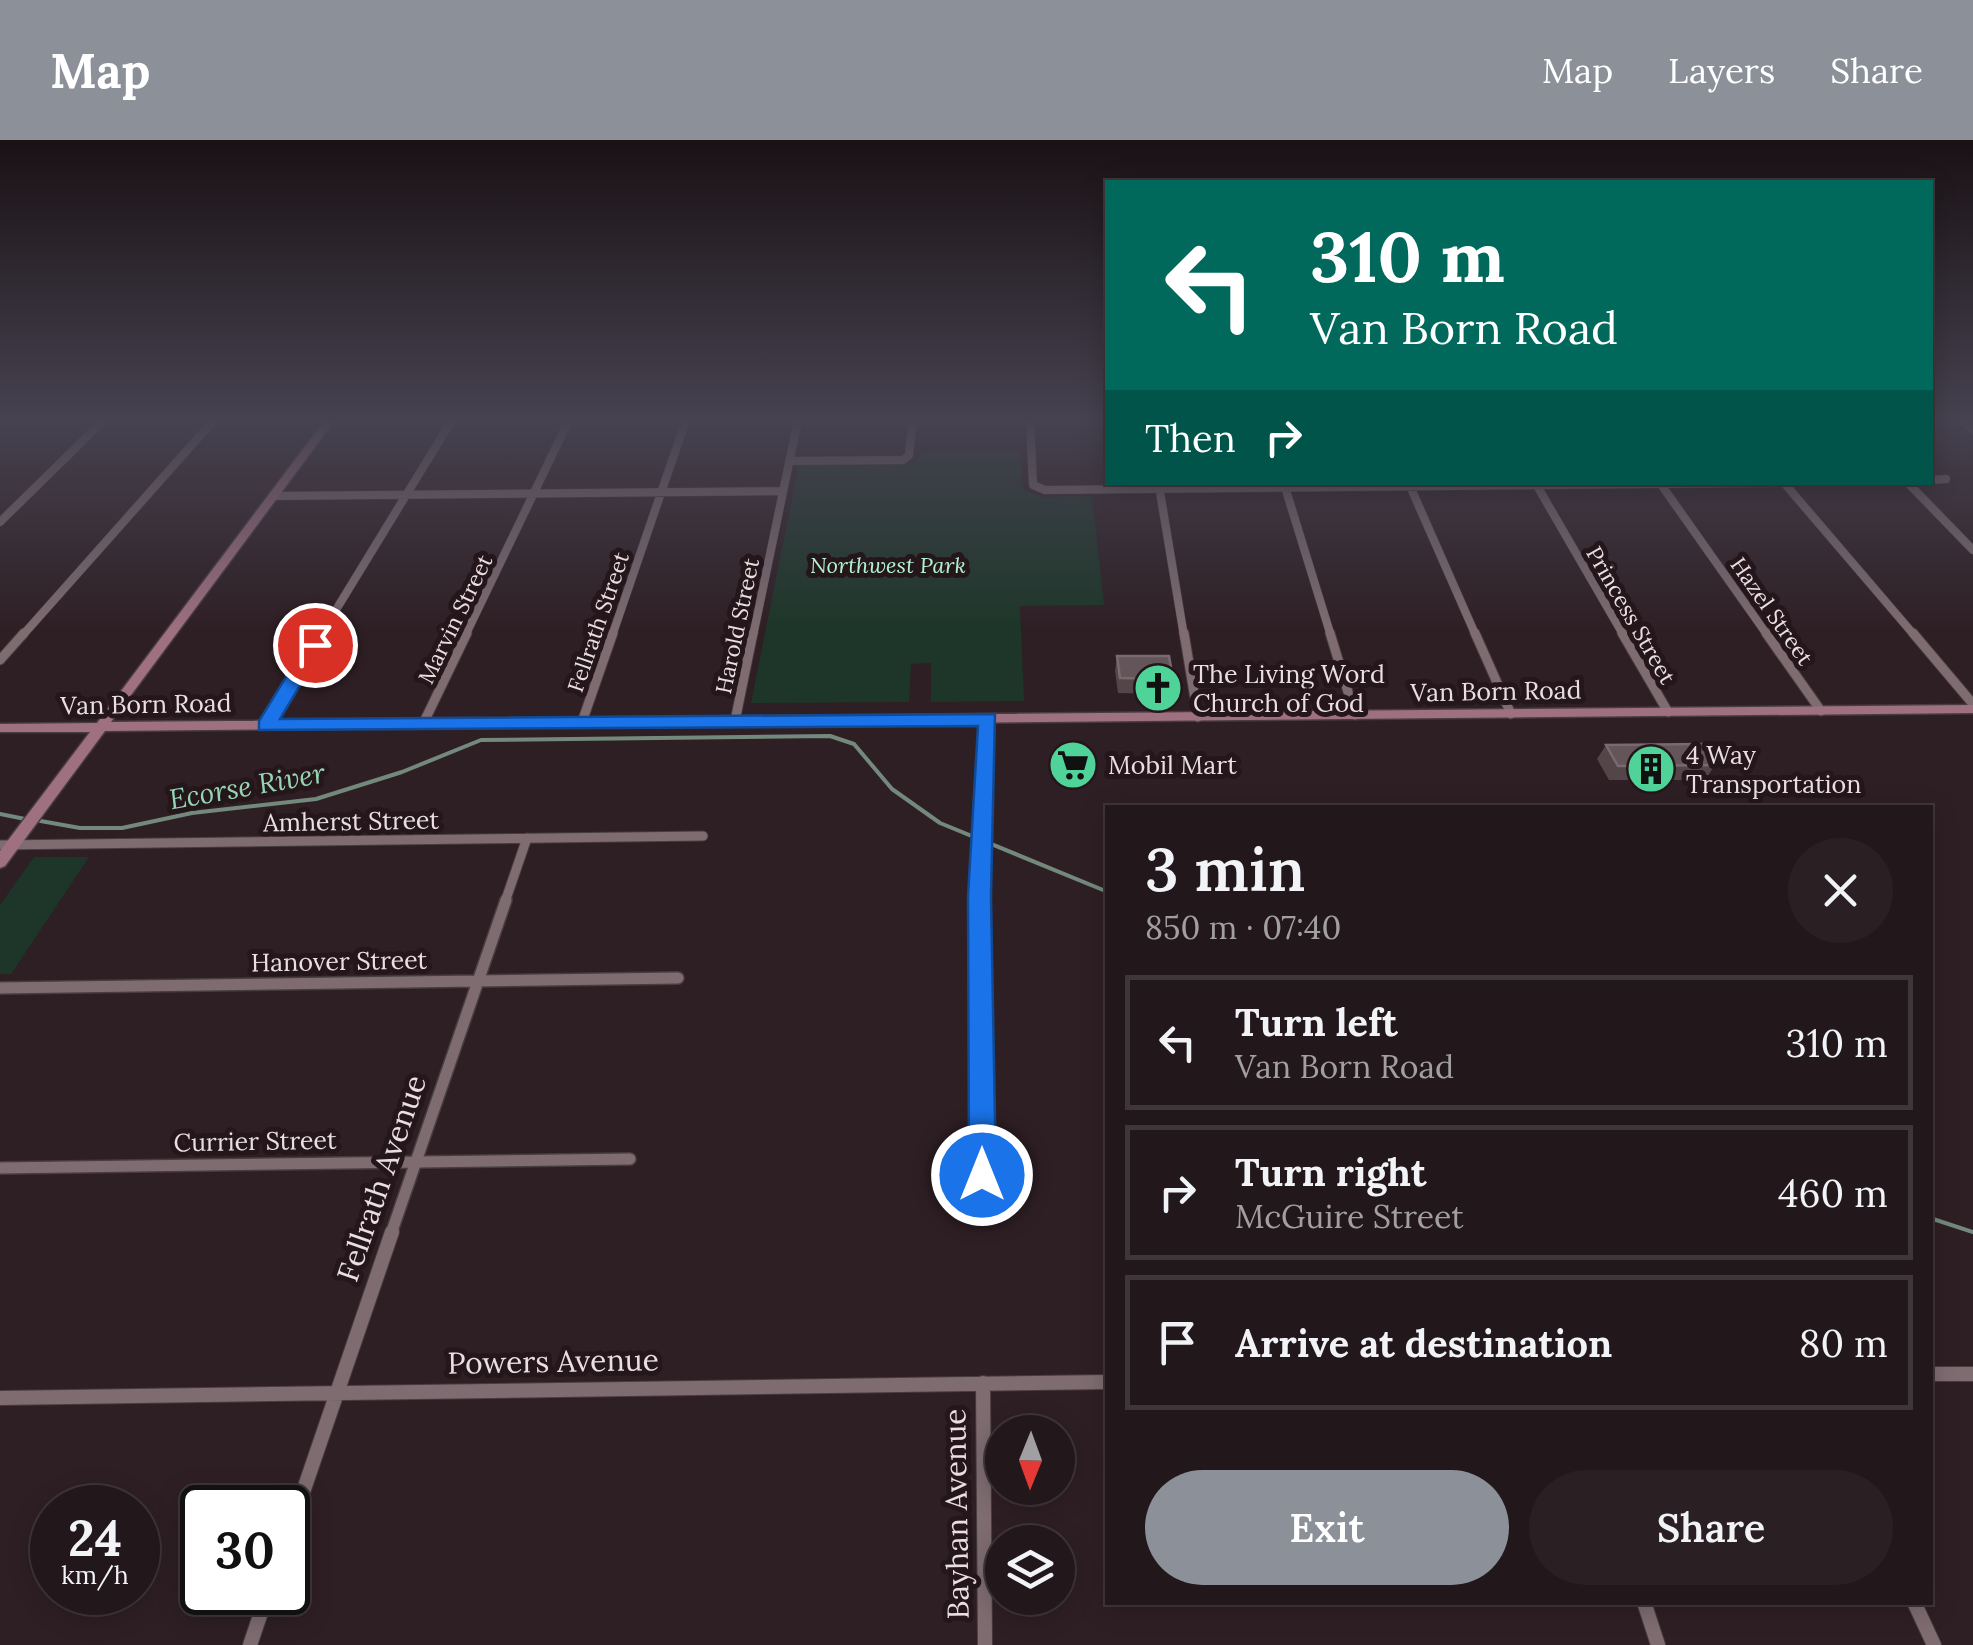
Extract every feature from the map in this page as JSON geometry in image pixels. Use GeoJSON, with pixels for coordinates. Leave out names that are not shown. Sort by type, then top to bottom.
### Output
{"type":"FeatureCollection","features":[{"type":"Feature","properties":{"kind":"main road"},"geometry":{"type":"LineString","coordinates":[[0,862],[6,845],[38,810],[277,490]]}},
{"type":"Feature","properties":{"kind":"main road","name":"Van Born Road"},"geometry":{"type":"LineString","coordinates":[[0,728],[1973,707]]}},
{"type":"Feature","properties":{"kind":"street"},"geometry":{"type":"LineString","coordinates":[[0,522],[32,490]]}},
{"type":"Feature","properties":{"kind":"street"},"geometry":{"type":"LineString","coordinates":[[0,660],[151,490]]}},
{"type":"Feature","properties":{"kind":"street"},"geometry":{"type":"LineString","coordinates":[[266,726],[410,490]]}},
{"type":"Feature","properties":{"kind":"street","name":"Marvin Street"},"geometry":{"type":"LineString","coordinates":[[423,724],[536,490]]}},
{"type":"Feature","properties":{"kind":"street"},"geometry":{"type":"LineString","coordinates":[[1160,490],[1198,717]]}},
{"type":"Feature","properties":{"kind":"street"},"geometry":{"type":"LineString","coordinates":[[1286,490],[1355,715]]}},
{"type":"Feature","properties":{"kind":"street"},"geometry":{"type":"LineString","coordinates":[[1412,490],[1510,714]]}},
{"type":"Feature","properties":{"kind":"street","name":"Princess Street"},"geometry":{"type":"LineString","coordinates":[[1539,490],[1668,712]]}},
{"type":"Feature","properties":{"kind":"street","name":"Hazel Street"},"geometry":{"type":"LineString","coordinates":[[1666,490],[1821,711]]}},
{"type":"Feature","properties":{"kind":"street"},"geometry":{"type":"LineString","coordinates":[[1790,490],[1973,707]]}},
{"type":"Feature","properties":{"kind":"street"},"geometry":{"type":"LineString","coordinates":[[1915,490],[1973,550]]}},
{"type":"Feature","properties":{"kind":"street"},"geometry":{"type":"LineString","coordinates":[[273,496],[784,491]]}},
{"type":"Feature","properties":{"kind":"street","name":"Harold Street"},"geometry":{"type":"LineString","coordinates":[[735,721],[784,491]]}},
{"type":"Feature","properties":{"kind":"street","name":"Fellrath Street"},"geometry":{"type":"LineString","coordinates":[[582,722],[662,492]]}},
{"type":"Feature","properties":{"kind":"street"},"geometry":{"type":"LineString","coordinates":[[982,1175],[982,834],[988,719]]}},
{"type":"Feature","properties":{"kind":"street","name":"Amherst Street"},"geometry":{"type":"LineString","coordinates":[[6,845],[703,836]]}},
{"type":"Feature","properties":{"kind":"street","name":"Fellrath Avenue"},"geometry":{"type":"LineString","coordinates":[[305,1485],[527,838]]}},
{"type":"Feature","properties":{"kind":"street","name":"Hanover Street"},"geometry":{"type":"LineString","coordinates":[[0,988],[678,978]]}},
{"type":"Feature","properties":{"kind":"street","name":"Currier Street"},"geometry":{"type":"LineString","coordinates":[[0,1168],[630,1159]]}},
{"type":"Feature","properties":{"kind":"street"},"geometry":{"type":"LineString","coordinates":[[1933,1374],[1973,1374]]}},
{"type":"Feature","properties":{"kind":"street","name":"Powers Avenue"},"geometry":{"type":"LineString","coordinates":[[0,1398],[1105,1382]]}},
{"type":"Feature","properties":{"kind":"street","name":"Bayhan Avenue"},"geometry":{"type":"LineString","coordinates":[[982,1383],[985,1645]]}},
{"type":"Feature","properties":{"kind":"street"},"geometry":{"type":"LineString","coordinates":[[1645,1605],[1658,1645]]}},
{"type":"Feature","properties":{"kind":"street"},"geometry":{"type":"LineString","coordinates":[[1915,1605],[1934,1645]]}},
{"type":"Feature","properties":{"kind":"street"},"geometry":{"type":"LineString","coordinates":[[250,1645],[260,1615]]}},
{"type":"Feature","properties":{"kind":"green space","name":"Northwest Park"},"geometry":{"type":"Polygon","coordinates":[[[794,490],[1024,490],[1043,497],[1092,496],[1104,605],[1020,606],[1024,701],[931,702],[931,663],[911,664],[909,702],[751,703],[794,490]]]}},
{"type":"Feature","properties":{"kind":"green space"},"geometry":{"type":"Polygon","coordinates":[[[34,857],[89,857],[11,974],[0,974],[0,905],[34,857]]]}},
{"type":"Feature","properties":{"kind":"building"},"geometry":{"type":"Polygon","coordinates":[[[1117,656],[1169,656],[1173,679],[1120,678],[1117,656]]]}},
{"type":"Feature","properties":{"kind":"building"},"geometry":{"type":"Polygon","coordinates":[[[1703,744],[1715,765],[1618,766],[1606,745],[1703,744]]]}},
{"type":"Feature","properties":{"kind":"waterway","name":"Ecorse River"},"geometry":{"type":"LineString","coordinates":[[35,820],[80,828],[122,828],[192,813],[316,799],[402,772],[481,740],[830,736],[854,744],[892,789],[940,823],[1105,891]]}},
{"type":"Feature","properties":{"kind":"waterway","name":"Ecorse River"},"geometry":{"type":"LineString","coordinates":[[0,814],[25,819]]}},
{"type":"Feature","properties":{"kind":"waterway","name":"Ecorse River"},"geometry":{"type":"LineString","coordinates":[[1933,1219],[1973,1232]]}},
{"type":"Feature","properties":{"kind":"place","name":"The Living Word Church of God"},"geometry":{"type":"Point","coordinates":[1158,688]}},
{"type":"Feature","properties":{"kind":"place","name":"Mobil Mart"},"geometry":{"type":"Point","coordinates":[1073,765]}},
{"type":"Feature","properties":{"kind":"place","name":"4 Way Transportation"},"geometry":{"type":"Point","coordinates":[1651,769]}},
{"type":"Feature","properties":{"kind":"route"},"geometry":{"type":"LineString","coordinates":[[315,645],[266,726],[988,719],[980,896],[982,1175]]}}]}
